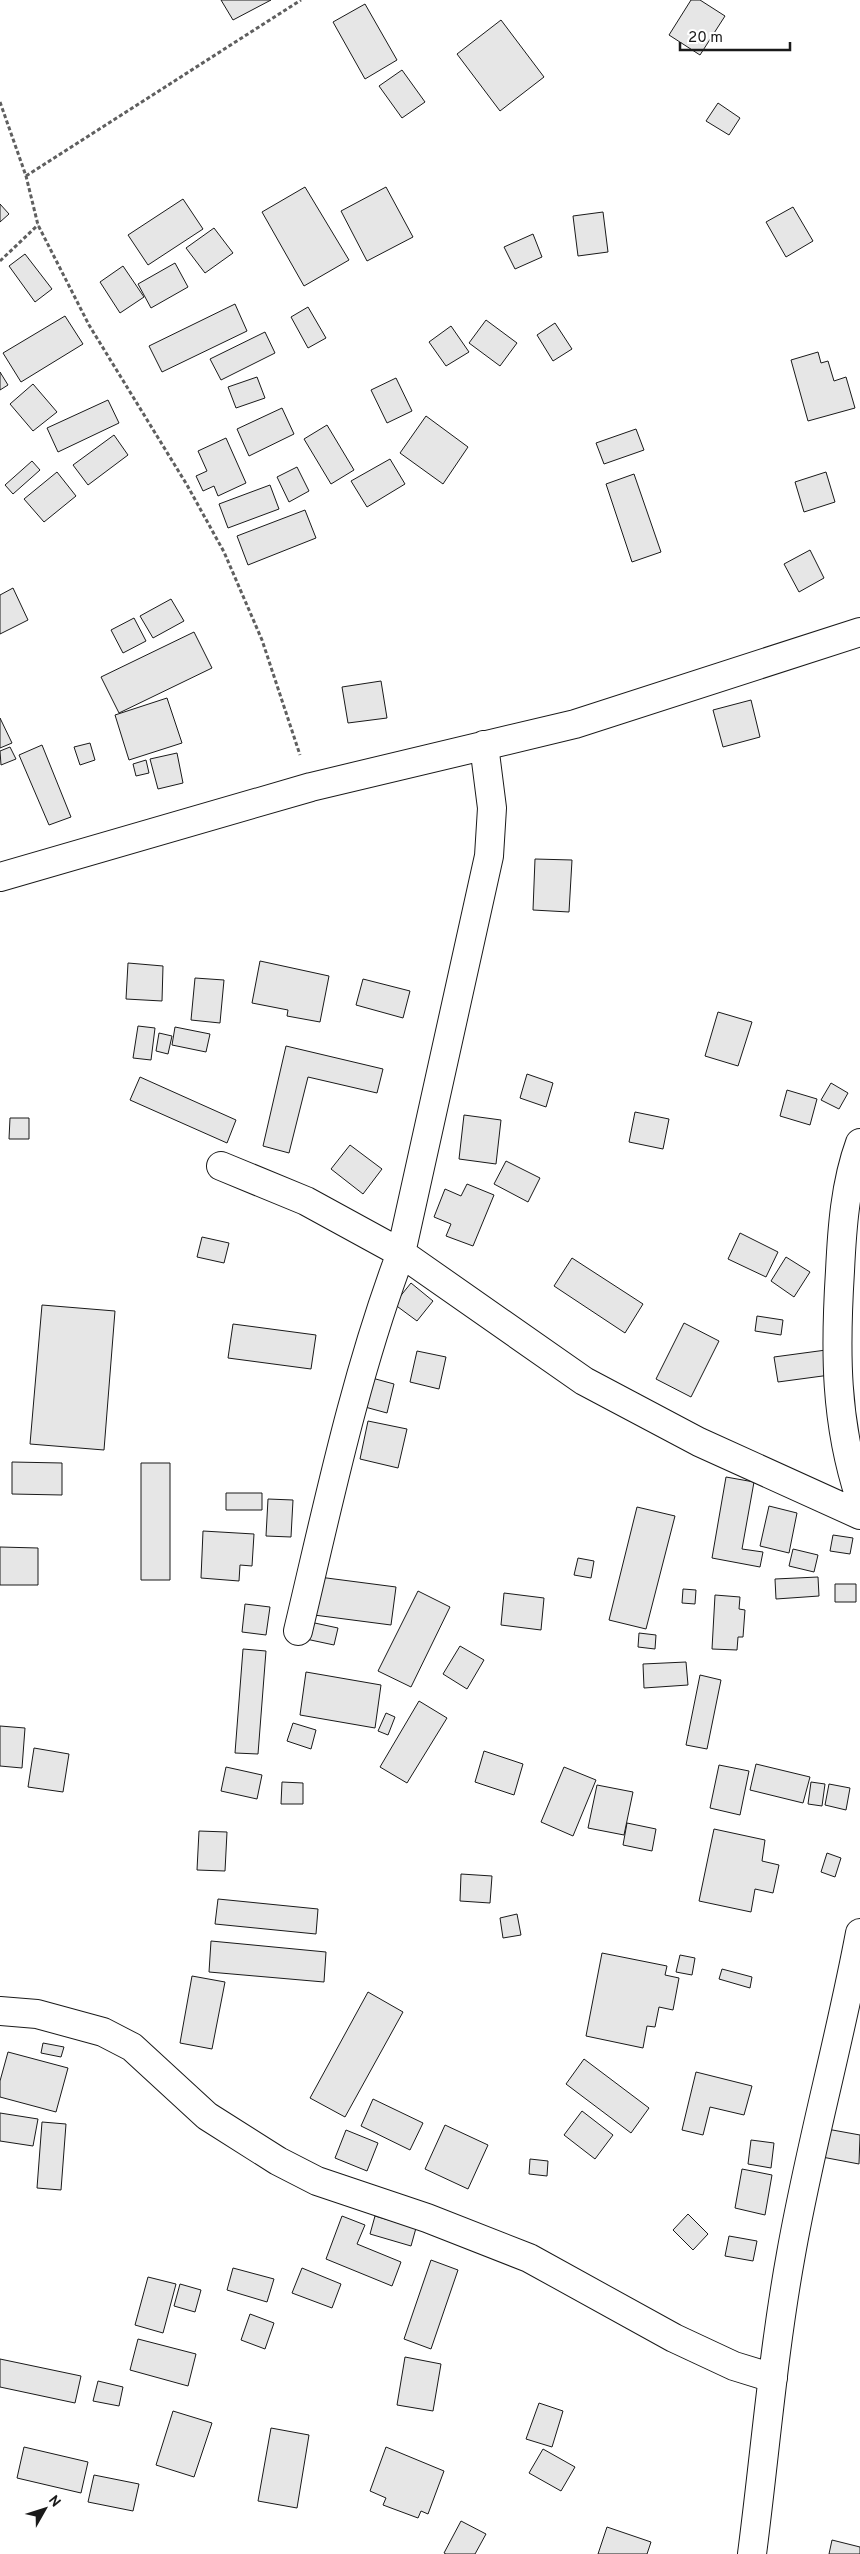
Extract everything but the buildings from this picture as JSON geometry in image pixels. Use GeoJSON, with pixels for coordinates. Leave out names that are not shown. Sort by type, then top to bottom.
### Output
{"type":"FeatureCollection","features":[{"type":"Feature","properties":{"kind":"street"},"geometry":{"type":"LineString","coordinates":[[0,877],[311,787],[575,724],[860,632]]}},
{"type":"Feature","properties":{"kind":"street"},"geometry":{"type":"LineString","coordinates":[[298,1631],[359,1385],[386,1294],[401,1253],[489,856],[492,808],[484,745]]}},
{"type":"Feature","properties":{"kind":"street"},"geometry":{"type":"LineString","coordinates":[[860,1143],[848,1190],[841,1245],[836,1334],[840,1409],[848,1462],[860,1498]]}},
{"type":"Feature","properties":{"kind":"street"},"geometry":{"type":"LineString","coordinates":[[221,1166],[306,1200],[401,1253],[584,1381],[699,1442],[860,1515]]}},
{"type":"Feature","properties":{"kind":"street"},"geometry":{"type":"LineString","coordinates":[[752,2554],[773,2378],[791,2254],[825,2085],[860,1933]]}},
{"type":"Feature","properties":{"kind":"street"},"geometry":{"type":"LineString","coordinates":[[0,2011],[37,2014],[103,2032],[132,2047],[207,2116],[278,2161],[317,2181],[427,2218],[529,2258],[674,2338],[734,2366],[773,2378]]}},
{"type":"Feature","properties":{"kind":"path"},"geometry":{"type":"LineString","coordinates":[[26,176],[300,0]]}},
{"type":"Feature","properties":{"kind":"path"},"geometry":{"type":"LineString","coordinates":[[0,102],[26,176],[38,225],[89,325],[187,484],[224,552],[262,640],[311,787]]}},
{"type":"Feature","properties":{"kind":"path"},"geometry":{"type":"LineString","coordinates":[[0,261],[38,225]]}}]}
